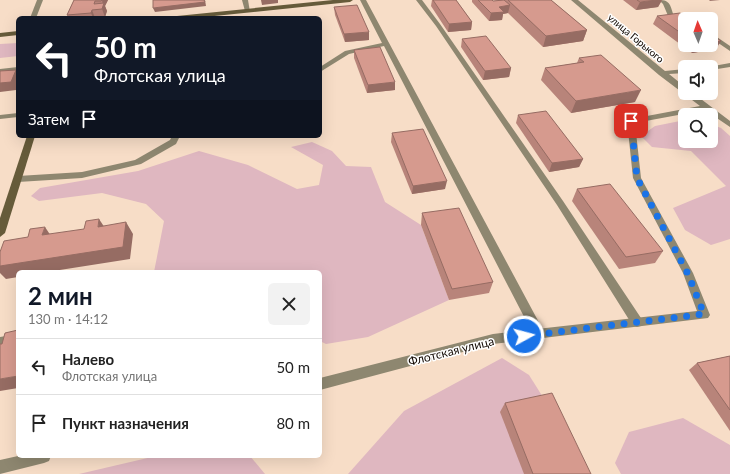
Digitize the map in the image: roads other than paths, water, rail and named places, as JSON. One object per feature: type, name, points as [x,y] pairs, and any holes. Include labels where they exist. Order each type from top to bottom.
[{"type":"street","points":[[34,16],[40,0]]},
{"type":"street","points":[[245,0],[248,11]]},
{"type":"street","points":[[197,16],[350,0]]},
{"type":"street","points":[[363,0],[539,334]]},
{"type":"street","points":[[419,0],[438,24],[560,203],[637,322]]},
{"type":"street","name":"улица Горького","points":[[574,0],[678,86]]},
{"type":"street","points":[[662,0],[666,3],[671,17],[678,19]]},
{"type":"street","points":[[0,35],[16,33]]},
{"type":"street","points":[[718,40],[730,49]]},
{"type":"street","points":[[322,69],[347,52],[386,44]]},
{"type":"street","points":[[718,67],[730,65]]},
{"type":"street","points":[[0,71],[16,68]]},
{"type":"street","points":[[662,73],[678,72]]},
{"type":"street","points":[[697,100],[730,125]]},
{"type":"street","name":"Флотская улица","points":[[322,383],[493,339],[704,314],[688,274],[637,178],[631,121],[706,107]]},
{"type":"street","points":[[0,117],[16,115]]},
{"type":"street","points":[[0,233],[30,138]]},
{"type":"street","points":[[18,179],[82,175],[138,162],[174,142],[175,138]]},
{"type":"street","points":[[0,342],[16,339]]},
{"type":"street","points":[[0,468],[37,458]]}]
